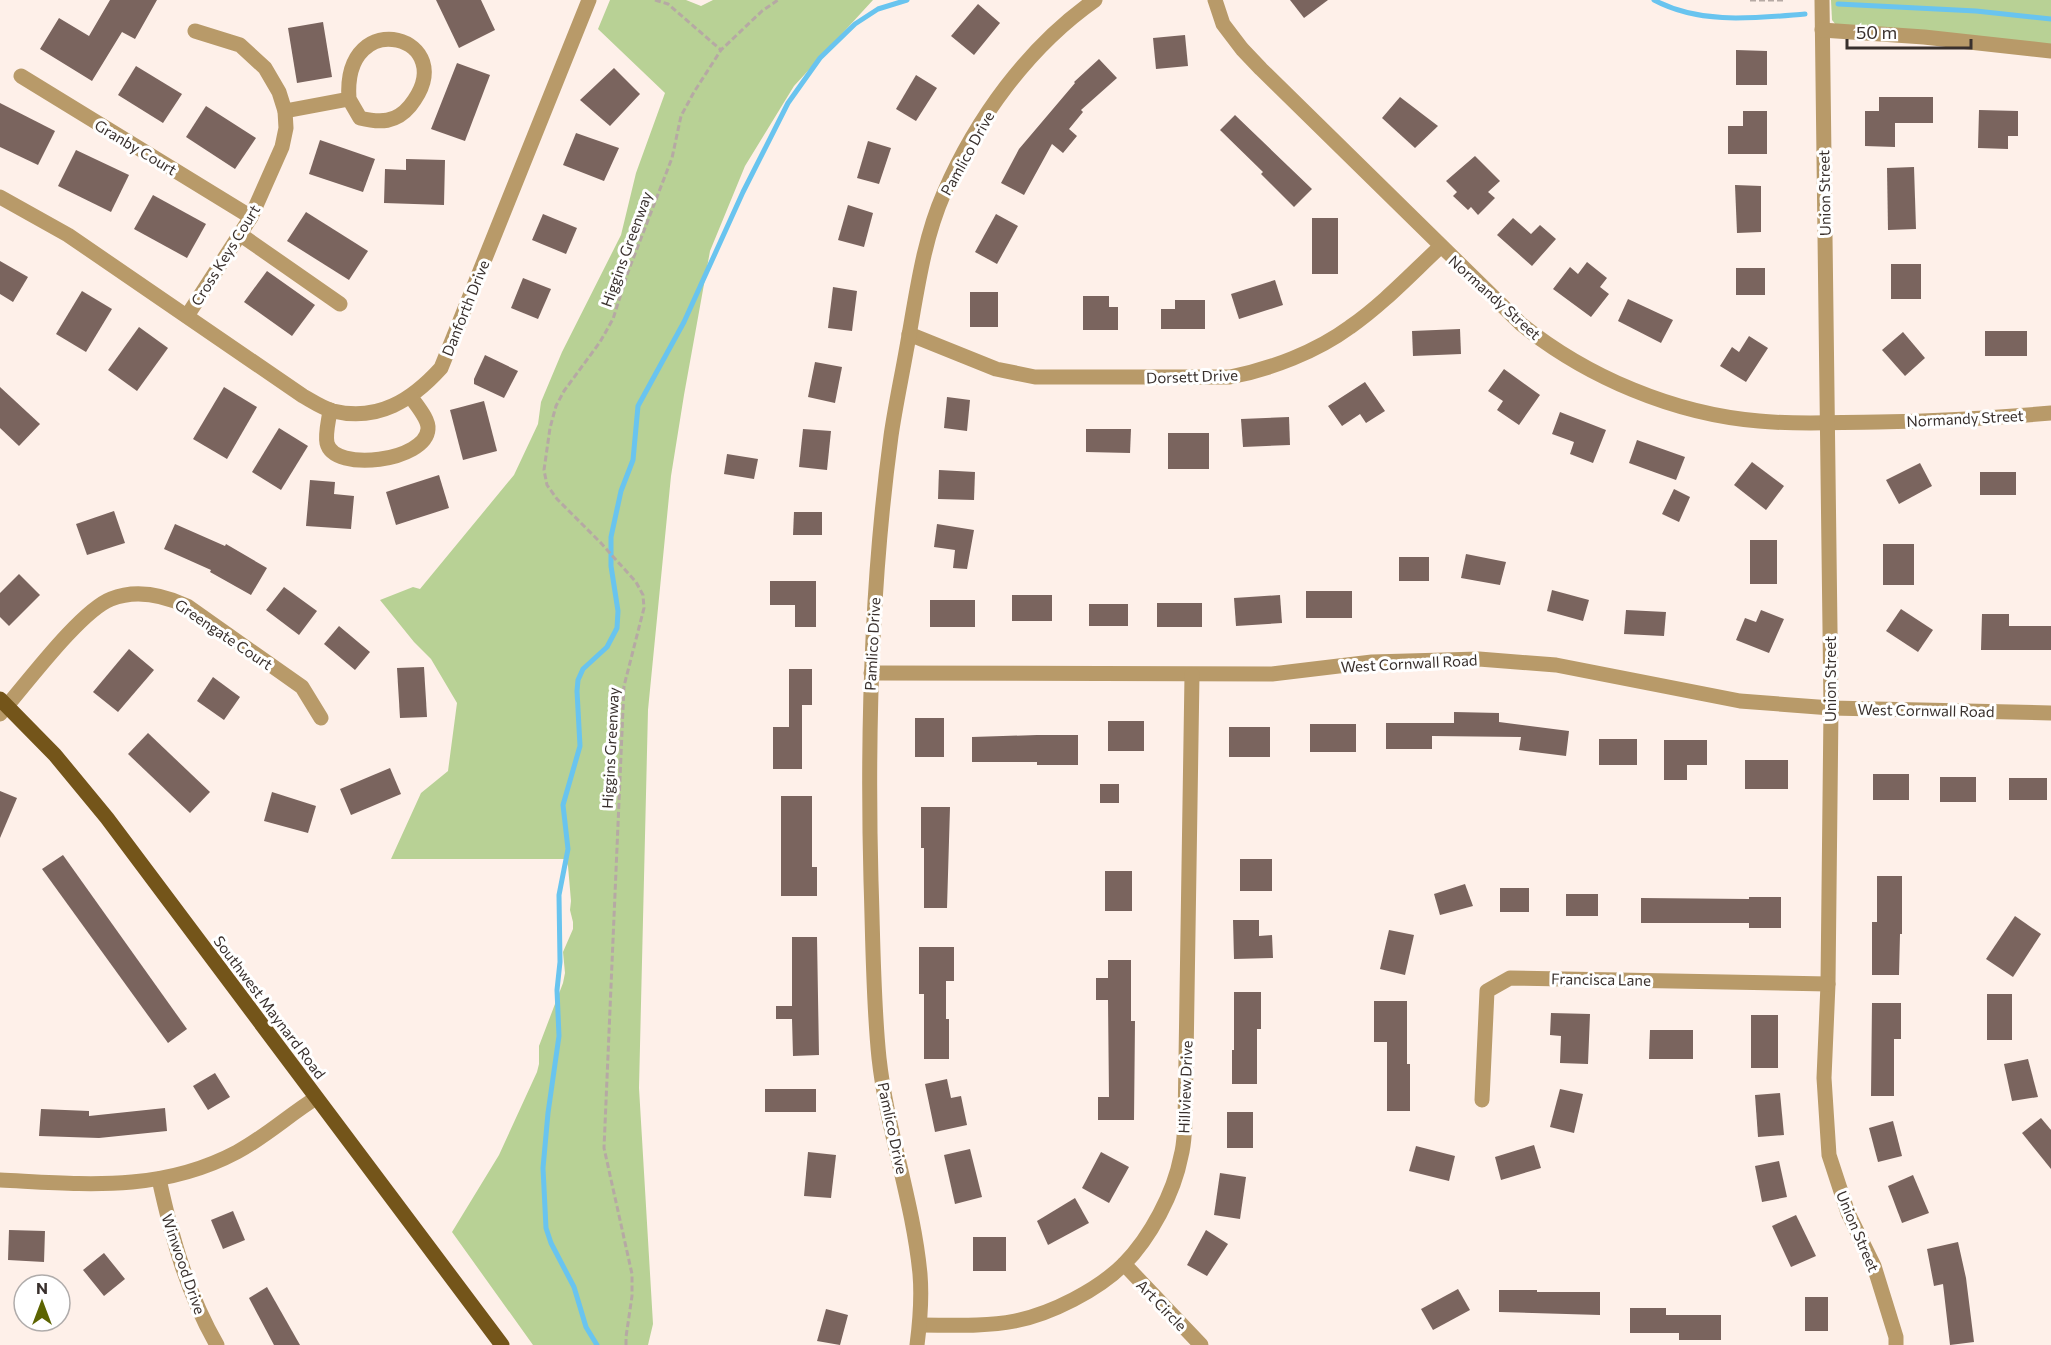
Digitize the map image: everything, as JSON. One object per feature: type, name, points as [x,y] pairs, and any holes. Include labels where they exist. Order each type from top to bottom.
[{"type":"main road","name":"Southwest Maynard Road","points":[[3,706],[55,754],[107,818],[502,1345]]},
{"type":"street","name":"Danforth Drive","points":[[0,197],[68,235],[303,396],[330,410],[350,414],[374,412],[411,397],[441,368],[589,0]]},
{"type":"street","name":"Pamlico Drive","points":[[917,1345],[920,1325],[920,1275],[907,1195],[879,1061],[869,824],[871,673],[878,555],[891,433],[928,242],[942,196],[984,119],[1005,90],[1045,41],[1095,0]]},
{"type":"street","name":"Normandy Street","points":[[1215,0],[1223,24],[1242,49],[1440,247],[1521,324],[1538,338],[1578,363],[1623,385],[1674,404],[1719,415],[1759,421],[1971,420],[2051,413]]},
{"type":"street","name":"Union Street","points":[[1821,0],[1831,708],[1828,984],[1824,1078],[1829,1155],[1848,1213],[1874,1266],[1896,1337],[1896,1345]]},
{"type":"street","points":[[1822,30],[1924,37],[2051,51]]},
{"type":"street","name":"Cross Keys Court","points":[[187,316],[251,217],[282,147],[286,128],[285,111],[279,92],[273,79],[254,56],[240,45],[195,31]]},
{"type":"street","points":[[382,38],[394,39],[411,45],[422,57],[424,73],[422,84],[409,106],[398,118],[385,122],[360,118],[349,99],[349,75],[358,54],[369,45],[382,38]]},
{"type":"street","name":"Granby Court","points":[[21,76],[251,217]]},
{"type":"street","points":[[285,111],[349,99]]},
{"type":"street","points":[[241,235],[340,304]]},
{"type":"street","name":"Dorsett Drive","points":[[909,334],[996,369],[1035,377],[1230,377],[1250,373],[1280,362],[1350,328],[1440,247]]},
{"type":"street","points":[[330,410],[327,443],[331,450],[346,459],[388,457],[412,451],[421,444],[428,433],[428,425],[411,397]]},
{"type":"street","name":"Greengate Court","points":[[3,706],[95,608],[110,599],[126,595],[149,594],[169,598],[187,606],[302,687],[321,718]]},
{"type":"street","name":"West Cornwall Road","points":[[871,673],[1272,674],[1372,662],[1479,659],[1556,665],[1740,701],[1831,708],[2051,713]]},
{"type":"street","name":"Hillview Drive","points":[[920,1325],[998,1324],[1037,1315],[1058,1307],[1091,1289],[1124,1264],[1160,1213],[1173,1185],[1182,1156],[1185,1124],[1192,675]]},
{"type":"street","name":"Francisca Lane","points":[[1482,1100],[1487,992],[1510,978],[1828,984]]},
{"type":"street","points":[[0,1180],[104,1185],[159,1179],[212,1164],[237,1152],[316,1098]]},
{"type":"street","name":"Winwood Drive","points":[[159,1179],[172,1236],[195,1303],[217,1345]]},
{"type":"street","name":"Art Circle","points":[[1124,1264],[1201,1345]]},
{"type":"path","points":[[655,0],[668,4],[721,50]]},
{"type":"path","name":"Higgins Greenway","points":[[627,1345],[632,1274],[606,1160],[604,1138],[624,686],[644,608],[643,596],[636,582],[619,562],[556,499],[547,485],[544,470],[556,405],[600,342],[613,319],[628,272],[672,158],[681,116],[721,50],[762,11],[778,0]]},
{"type":"path","points":[[1750,0],[1786,0]]},
{"type":"green space","points":[[610,0],[686,0],[701,6],[713,0],[873,0],[794,86],[745,166],[710,251],[684,395],[671,476],[648,710],[639,1088],[653,1324],[648,1345],[533,1345],[452,1232],[499,1155],[537,1072],[539,1046],[563,983],[565,973],[563,952],[573,929],[568,866],[565,859],[391,859],[421,793],[448,771],[457,703],[431,659],[380,600],[413,587],[420,589],[514,475],[538,424],[541,402],[562,352],[621,235],[636,173],[665,93],[598,29]]},
{"type":"green space","points":[[1831,0],[2051,0],[2051,46],[1836,25],[1832,20]]},
{"type":"building","points":[[110,0],[157,0],[135,39],[122,32],[92,81],[40,49],[59,18],[89,36]]},
{"type":"building","points":[[436,0],[481,0],[495,30],[459,48]]},
{"type":"building","points":[[1290,0],[1328,0],[1304,18]]},
{"type":"building","points":[[978,4],[1000,23],[974,55],[951,36]]},
{"type":"building","points":[[323,22],[332,77],[297,83],[288,28]]},
{"type":"building","points":[[1185,35],[1188,66],[1156,69],[1153,38]]},
{"type":"building","points":[[1736,50],[1767,51],[1767,85],[1736,85]]},
{"type":"building","points":[[1099,59],[1117,78],[1081,110],[1083,112],[1069,129],[1077,136],[1063,153],[1052,144],[1024,195],[1001,183],[1019,149],[1074,82]]},
{"type":"building","points":[[457,63],[490,75],[465,141],[431,129]]},
{"type":"building","points":[[136,66],[182,94],[163,123],[118,95]]},
{"type":"building","points":[[614,68],[640,94],[610,126],[580,100]]},
{"type":"building","points":[[916,75],[937,88],[916,121],[896,109]]},
{"type":"building","points":[[1400,97],[1438,126],[1415,148],[1382,118]]},
{"type":"building","points":[[1879,97],[1933,97],[1933,123],[1895,123],[1895,147],[1865,146],[1865,111],[1879,111]]},
{"type":"building","points":[[0,103],[55,131],[38,165],[0,147]]},
{"type":"building","points":[[206,106],[256,138],[235,169],[186,137]]},
{"type":"building","points":[[1979,110],[2018,111],[2018,136],[2008,136],[2008,149],[1978,148]]},
{"type":"building","points":[[1743,111],[1767,111],[1767,154],[1728,154],[1728,126],[1743,126]]},
{"type":"building","points":[[1235,115],[1312,189],[1294,207],[1261,174],[1263,172],[1220,130]]},
{"type":"building","points":[[576,133],[619,148],[604,181],[563,165]]},
{"type":"building","points":[[320,140],[375,159],[363,192],[309,174]]},
{"type":"building","points":[[868,141],[891,148],[879,184],[857,178]]},
{"type":"building","points":[[76,150],[129,175],[111,212],[58,186]]},
{"type":"building","points":[[1475,156],[1500,181],[1488,192],[1495,198],[1478,215],[1471,207],[1468,210],[1453,196],[1457,192],[1446,181]]},
{"type":"building","points":[[406,159],[445,160],[444,205],[384,203],[385,169],[406,170]]},
{"type":"building","points":[[1914,167],[1916,229],[1888,230],[1887,168]]},
{"type":"building","points":[[1735,185],[1761,186],[1761,232],[1737,233]]},
{"type":"building","points":[[153,195],[206,224],[187,258],[134,229]]},
{"type":"building","points":[[848,205],[873,213],[864,247],[838,240]]},
{"type":"building","points":[[306,212],[368,251],[349,280],[287,241]]},
{"type":"building","points":[[543,214],[577,228],[566,254],[532,240]]},
{"type":"building","points":[[996,214],[1018,226],[997,264],[975,252]]},
{"type":"building","points":[[1312,218],[1338,218],[1338,274],[1312,274]]},
{"type":"building","points":[[1513,218],[1531,234],[1540,225],[1556,239],[1532,266],[1497,235]]},
{"type":"building","points":[[0,261],[28,277],[13,302],[0,294]]},
{"type":"building","points":[[1587,262],[1607,278],[1600,287],[1609,294],[1591,317],[1553,289],[1570,267],[1578,274]]},
{"type":"building","points":[[1891,264],[1921,264],[1921,299],[1891,299]]},
{"type":"building","points":[[1736,268],[1765,268],[1765,295],[1736,295]]},
{"type":"building","points":[[267,271],[315,305],[292,336],[244,302]]},
{"type":"building","points":[[523,278],[551,289],[538,319],[511,308]]},
{"type":"building","points":[[1275,280],[1283,305],[1239,319],[1231,294]]},
{"type":"building","points":[[833,287],[857,291],[852,331],[828,328]]},
{"type":"building","points":[[82,291],[112,309],[86,352],[56,334]]},
{"type":"building","points":[[970,292],[998,292],[998,327],[970,327]]},
{"type":"building","points":[[1083,296],[1109,296],[1109,307],[1118,307],[1118,330],[1083,330]]},
{"type":"building","points":[[1628,299],[1673,320],[1661,343],[1618,321]]},
{"type":"building","points":[[1175,300],[1205,300],[1205,329],[1161,329],[1161,309],[1175,309]]},
{"type":"building","points":[[139,327],[168,348],[137,391],[108,370]]},
{"type":"building","points":[[1460,329],[1461,354],[1413,356],[1412,331]]},
{"type":"building","points":[[1985,331],[2027,331],[2027,356],[1985,356]]},
{"type":"building","points":[[1903,332],[1925,358],[1905,376],[1882,350]]},
{"type":"building","points":[[1749,336],[1768,348],[1746,382],[1720,366],[1732,347],[1739,352]]},
{"type":"building","points":[[485,355],[518,371],[504,398],[474,384]]},
{"type":"building","points":[[815,362],[842,367],[835,403],[808,397]]},
{"type":"building","points":[[1504,369],[1540,395],[1519,425],[1497,410],[1503,401],[1488,391]]},
{"type":"building","points":[[1365,382],[1385,411],[1366,423],[1360,414],[1342,426],[1328,406]]},
{"type":"building","points":[[0,387],[40,424],[19,446],[0,428]]},
{"type":"building","points":[[224,387],[257,407],[227,459],[193,439]]},
{"type":"building","points":[[947,397],[970,400],[967,431],[944,428]]},
{"type":"building","points":[[484,401],[497,451],[463,460],[450,410]]},
{"type":"building","points":[[1560,412],[1606,430],[1593,463],[1570,454],[1574,442],[1552,434]]},
{"type":"building","points":[[1289,417],[1290,445],[1243,447],[1241,419]]},
{"type":"building","points":[[279,428],[308,446],[281,490],[252,472]]},
{"type":"building","points":[[803,429],[831,431],[827,470],[799,467]]},
{"type":"building","points":[[1086,429],[1131,429],[1130,453],[1086,452]]},
{"type":"building","points":[[1168,433],[1209,433],[1209,469],[1168,469]]},
{"type":"building","points":[[1637,440],[1685,457],[1676,480],[1629,463]]},
{"type":"building","points":[[727,454],[758,459],[754,479],[724,474]]},
{"type":"building","points":[[1752,462],[1784,486],[1766,510],[1734,485]]},
{"type":"building","points":[[1920,463],[1932,486],[1899,504],[1886,480]]},
{"type":"building","points":[[939,470],[975,472],[974,500],[938,499]]},
{"type":"building","points":[[1980,472],[2016,472],[2016,495],[1980,495]]},
{"type":"building","points":[[439,475],[449,508],[396,525],[386,492]]},
{"type":"building","points":[[310,480],[335,482],[334,494],[354,496],[351,529],[306,526]]},
{"type":"building","points":[[1674,489],[1690,497],[1679,522],[1662,514]]},
{"type":"building","points":[[114,511],[125,543],[87,555],[76,524]]},
{"type":"building","points":[[794,512],[822,512],[822,535],[793,535]]},
{"type":"building","points":[[175,524],[225,546],[226,544],[267,568],[251,595],[210,572],[211,570],[164,549]]},
{"type":"building","points":[[937,524],[974,530],[967,569],[953,568],[955,550],[934,547]]},
{"type":"building","points":[[1750,540],[1777,540],[1777,584],[1750,584]]},
{"type":"building","points":[[1883,544],[1914,544],[1914,585],[1883,585]]},
{"type":"building","points":[[1466,554],[1506,562],[1500,585],[1461,578]]},
{"type":"building","points":[[1399,557],[1429,557],[1429,581],[1399,581]]},
{"type":"building","points":[[19,574],[40,595],[9,626],[0,617],[0,593]]},
{"type":"building","points":[[770,581],[816,581],[816,627],[795,627],[795,605],[770,605]]},
{"type":"building","points":[[284,587],[317,611],[299,635],[266,610]]},
{"type":"building","points":[[1552,590],[1589,600],[1583,621],[1547,611]]},
{"type":"building","points":[[1306,591],[1352,591],[1352,618],[1306,618]]},
{"type":"building","points":[[1012,595],[1052,595],[1052,621],[1012,621]]},
{"type":"building","points":[[1280,595],[1282,623],[1236,626],[1234,598]]},
{"type":"building","points":[[930,600],[975,600],[975,627],[930,627]]},
{"type":"building","points":[[1157,603],[1202,603],[1202,627],[1157,627]]},
{"type":"building","points":[[1089,604],[1128,604],[1128,626],[1089,626]]},
{"type":"building","points":[[1901,609],[1933,630],[1918,652],[1886,631]]},
{"type":"building","points":[[1626,610],[1666,612],[1664,636],[1624,634]]},
{"type":"building","points":[[1761,610],[1784,619],[1769,653],[1736,640],[1745,618],[1756,622]]},
{"type":"building","points":[[1982,614],[2009,614],[2009,626],[2051,626],[2051,650],[1981,650]]},
{"type":"building","points":[[339,626],[370,652],[355,670],[324,644]]},
{"type":"building","points":[[129,649],[154,670],[118,712],[93,692]]},
{"type":"building","points":[[424,667],[427,717],[400,718],[397,668]]},
{"type":"building","points":[[789,669],[812,669],[812,705],[802,705],[802,769],[773,769],[773,727],[789,727]]},
{"type":"building","points":[[213,677],[240,697],[224,720],[197,701]]},
{"type":"building","points":[[1454,712],[1499,713],[1499,722],[1569,731],[1566,756],[1519,750],[1521,737],[1432,736],[1432,749],[1386,749],[1386,723],[1454,723]]},
{"type":"building","points":[[915,718],[944,718],[944,757],[915,757]]},
{"type":"building","points":[[1108,721],[1144,721],[1144,751],[1108,751]]},
{"type":"building","points":[[1310,724],[1356,724],[1356,752],[1310,752]]},
{"type":"building","points":[[1229,727],[1270,727],[1270,757],[1229,757]]},
{"type":"building","points":[[148,733],[210,792],[190,813],[128,754]]},
{"type":"building","points":[[1078,735],[1078,765],[1037,765],[1037,762],[972,762],[972,737]]},
{"type":"building","points":[[1599,739],[1637,739],[1637,765],[1599,765]]},
{"type":"building","points":[[1664,740],[1707,740],[1707,765],[1687,765],[1687,780],[1664,780]]},
{"type":"building","points":[[1745,760],[1788,760],[1788,789],[1745,789]]},
{"type":"building","points":[[390,768],[401,794],[351,815],[340,789]]},
{"type":"building","points":[[1873,774],[1909,774],[1909,800],[1873,800]]},
{"type":"building","points":[[1940,777],[1976,777],[1976,802],[1940,802]]},
{"type":"building","points":[[2009,778],[2047,778],[2047,800],[2009,800]]},
{"type":"building","points":[[1100,784],[1119,784],[1119,803],[1100,803]]},
{"type":"building","points":[[0,791],[17,798],[0,838]]},
{"type":"building","points":[[272,792],[316,806],[308,833],[264,821]]},
{"type":"building","points":[[781,796],[812,796],[812,867],[817,867],[817,896],[781,896]]},
{"type":"building","points":[[921,807],[950,807],[947,908],[924,908]]},
{"type":"building","points":[[63,855],[187,1029],[168,1043],[42,869]]},
{"type":"building","points":[[1240,859],[1272,859],[1272,891],[1240,891]]},
{"type":"building","points":[[1105,871],[1132,871],[1132,911],[1105,911]]},
{"type":"building","points":[[1877,876],[1902,876],[1899,975],[1872,975],[1872,922],[1877,922]]},
{"type":"building","points":[[1465,884],[1473,906],[1440,915],[1434,894]]},
{"type":"building","points":[[1500,888],[1529,888],[1529,912],[1500,912]]},
{"type":"building","points":[[1566,894],[1598,894],[1598,916],[1566,916]]},
{"type":"building","points":[[1749,897],[1781,897],[1781,928],[1749,928],[1749,923],[1641,923],[1641,898],[1749,899]]},
{"type":"building","points":[[2015,916],[2041,934],[2013,977],[1986,959]]},
{"type":"building","points":[[1233,920],[1259,920],[1259,936],[1272,935],[1273,958],[1234,959]]},
{"type":"building","points":[[1389,930],[1414,935],[1405,975],[1380,969]]},
{"type":"building","points":[[792,937],[817,937],[819,1055],[793,1056],[792,1019],[776,1019],[776,1006],[792,1006]]},
{"type":"building","points":[[919,947],[954,947],[954,981],[946,981],[949,1059],[924,1059],[924,994],[919,994]]},
{"type":"building","points":[[1108,960],[1131,960],[1131,1021],[1135,1021],[1134,1120],[1098,1120],[1098,1097],[1109,1097],[1108,1000],[1096,1000],[1096,978],[1108,978]]},
{"type":"building","points":[[1234,992],[1261,992],[1261,1029],[1257,1029],[1257,1084],[1232,1084]]},
{"type":"building","points":[[1987,994],[2012,994],[2012,1040],[1987,1040]]},
{"type":"building","points":[[1374,1001],[1407,1001],[1410,1111],[1387,1111],[1387,1042],[1374,1042]]},
{"type":"building","points":[[1872,1003],[1901,1003],[1901,1039],[1894,1039],[1894,1096],[1871,1096]]},
{"type":"building","points":[[1551,1013],[1590,1014],[1588,1064],[1560,1063],[1561,1036],[1550,1035]]},
{"type":"building","points":[[1751,1015],[1778,1015],[1778,1068],[1751,1068]]},
{"type":"building","points":[[1650,1030],[1693,1030],[1693,1059],[1649,1059]]},
{"type":"building","points":[[2028,1059],[2038,1097],[2012,1101],[2004,1064]]},
{"type":"building","points":[[215,1073],[230,1097],[208,1110],[193,1086]]},
{"type":"building","points":[[947,1079],[951,1098],[961,1096],[967,1125],[935,1132],[925,1084]]},
{"type":"building","points":[[765,1089],[816,1089],[816,1112],[765,1112]]},
{"type":"building","points":[[1560,1089],[1583,1094],[1574,1133],[1550,1127]]},
{"type":"building","points":[[1780,1093],[1784,1135],[1758,1137],[1755,1095]]},
{"type":"building","points":[[165,1108],[167,1131],[99,1138],[39,1136],[41,1109],[89,1111],[89,1116]]},
{"type":"building","points":[[1227,1112],[1253,1112],[1253,1148],[1227,1148]]},
{"type":"building","points":[[2041,1118],[2051,1130],[2051,1169],[2022,1133]]},
{"type":"building","points":[[1893,1121],[1902,1156],[1878,1162],[1869,1128]]},
{"type":"building","points":[[1534,1145],[1541,1168],[1501,1180],[1495,1157]]},
{"type":"building","points":[[1416,1146],[1455,1156],[1449,1181],[1409,1171]]},
{"type":"building","points":[[970,1149],[982,1197],[955,1204],[944,1155]]},
{"type":"building","points":[[808,1152],[836,1155],[831,1198],[804,1196]]},
{"type":"building","points":[[1101,1152],[1129,1167],[1109,1203],[1082,1188]]},
{"type":"building","points":[[1779,1161],[1787,1197],[1762,1202],[1755,1166]]},
{"type":"building","points":[[1220,1173],[1246,1177],[1240,1219],[1214,1215]]},
{"type":"building","points":[[1913,1175],[1929,1213],[1902,1223],[1888,1186]]},
{"type":"building","points":[[1075,1198],[1089,1223],[1048,1245],[1037,1221]]},
{"type":"building","points":[[233,1211],[245,1240],[223,1249],[211,1220]]},
{"type":"building","points":[[1796,1215],[1816,1256],[1791,1267],[1772,1226]]},
{"type":"building","points":[[9,1230],[45,1231],[44,1262],[8,1260]]},
{"type":"building","points":[[1206,1230],[1228,1244],[1207,1276],[1187,1265]]},
{"type":"building","points":[[973,1237],[1006,1237],[1006,1271],[973,1271]]},
{"type":"building","points":[[1958,1242],[1966,1278],[1974,1342],[1950,1345],[1943,1284],[1934,1286],[1927,1249]]},
{"type":"building","points":[[104,1253],[125,1279],[104,1296],[83,1270]]},
{"type":"building","points":[[267,1287],[300,1345],[274,1345],[249,1298]]},
{"type":"building","points":[[1458,1289],[1470,1310],[1433,1330],[1421,1309]]},
{"type":"building","points":[[1499,1290],[1600,1292],[1600,1315],[1499,1312]]},
{"type":"building","points":[[1805,1297],[1828,1297],[1828,1331],[1805,1331]]},
{"type":"building","points":[[1630,1308],[1666,1308],[1666,1315],[1721,1315],[1721,1340],[1679,1340],[1679,1333],[1630,1333]]},
{"type":"building","points":[[826,1309],[848,1315],[840,1345],[817,1341]]},
{"type":"waterway","points":[[597,1345],[586,1327],[574,1287],[551,1243],[546,1228],[543,1168],[559,1036],[557,990],[560,962],[559,895],[568,849],[563,805],[580,746],[578,680],[583,669],[607,647],[617,628],[618,611],[611,566],[611,537],[621,491],[633,460],[638,406],[684,322],[743,192],[788,103],[820,58],[855,24],[878,9],[907,0]]},
{"type":"waterway","points":[[1654,0],[1690,13],[1728,18],[1805,14]]},
{"type":"waterway","points":[[1838,4],[1976,11],[2051,19]]}]
